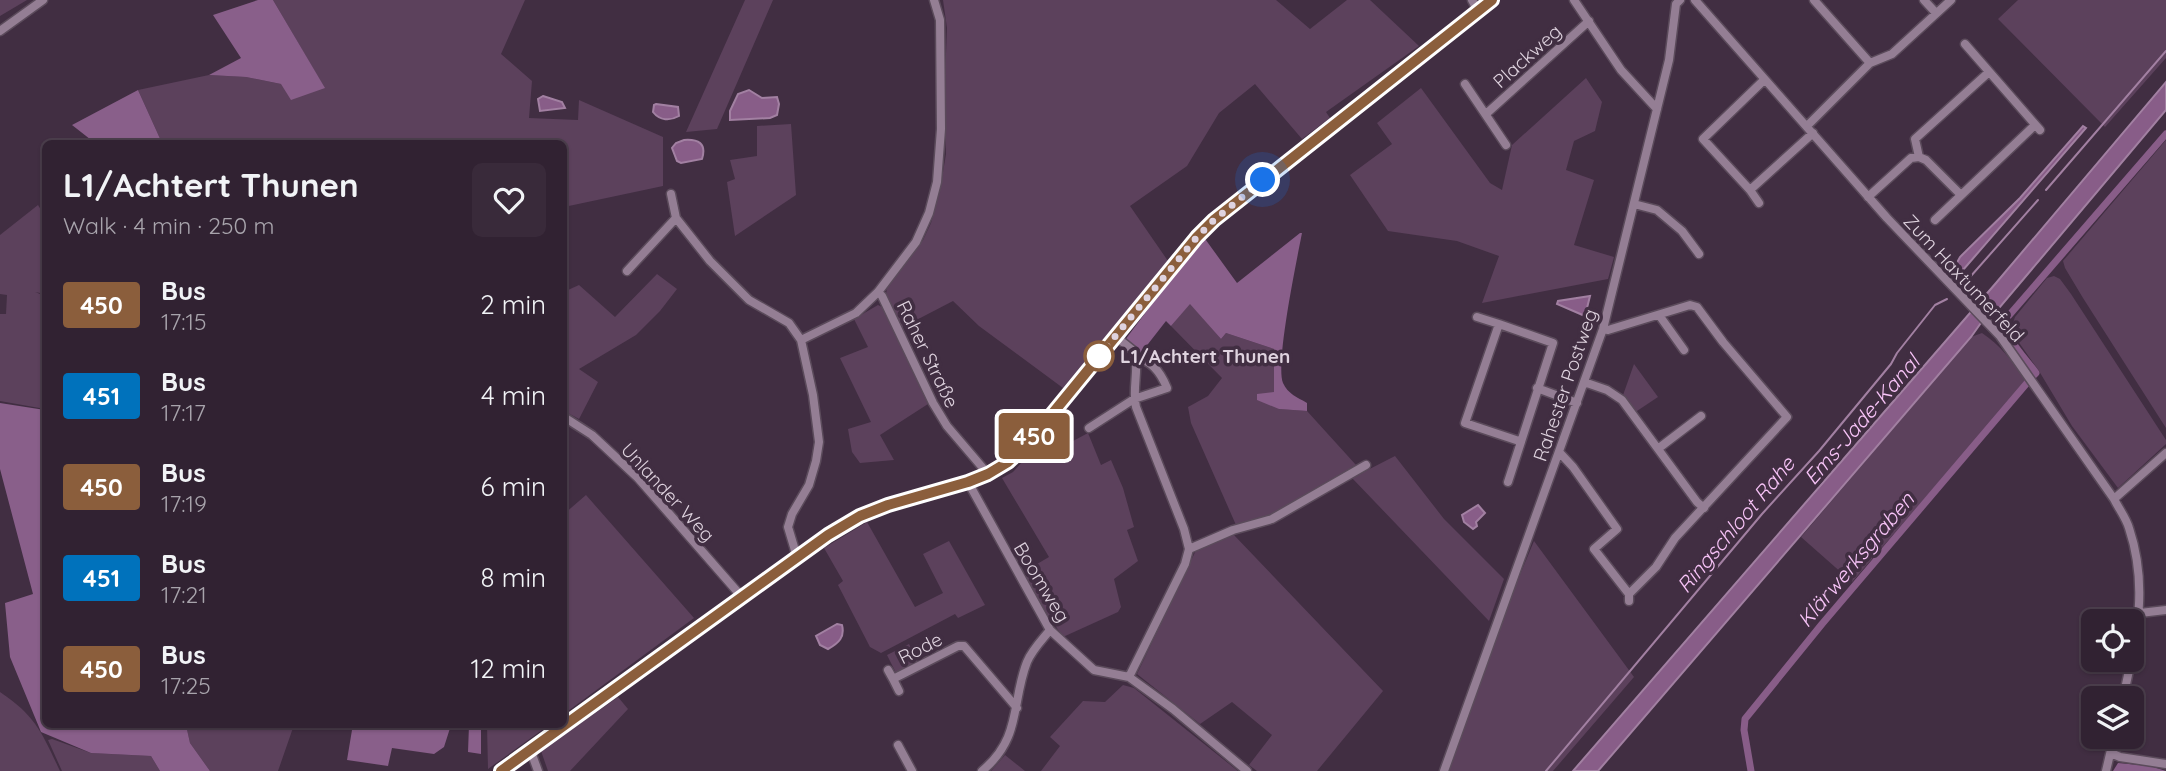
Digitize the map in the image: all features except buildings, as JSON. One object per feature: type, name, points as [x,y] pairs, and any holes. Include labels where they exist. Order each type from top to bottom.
[{"type":"main road","points":[[567,722],[797,557],[860,516],[968,482],[1008,462],[1030,441],[1197,237],[1214,220],[1492,0]]},
{"type":"main road","points":[[501,771],[559,728]]},
{"type":"street","points":[[0,31],[43,0]]},
{"type":"street","name":"Raher Straße","points":[[933,0],[940,20],[941,129],[937,182],[929,213],[916,242],[878,292],[947,426],[988,474]]},
{"type":"street","points":[[1472,0],[1478,11]]},
{"type":"street","points":[[1574,0],[1621,69],[1657,109]]},
{"type":"street","name":"Rahester Postweg","points":[[1444,771],[1603,329],[1669,60],[1676,4],[1680,0]]},
{"type":"street","name":"Zum Haxtumerfeld","points":[[1695,0],[1868,197],[1986,324],[2000,335],[2013,352],[2114,499],[2129,527],[2137,564],[2140,609]]},
{"type":"street","points":[[1814,0],[1870,63]]},
{"type":"street","points":[[1924,0],[1936,13]]},
{"type":"street","points":[[1750,191],[1870,63],[1892,54],[1951,0]]},
{"type":"street","name":"Plackweg","points":[[1486,114],[1589,21]]},
{"type":"street","points":[[1935,220],[2038,127],[1965,44]]},
{"type":"street","points":[[1919,157],[1915,139],[1990,72]]},
{"type":"street","points":[[1759,203],[1703,139],[1765,79]]},
{"type":"street","name":"Plackweg","points":[[1465,84],[1506,145]]},
{"type":"street","points":[[1868,197],[1911,158],[1919,157],[1926,160],[1961,195]]},
{"type":"street","points":[[671,194],[676,218],[710,261],[749,300],[789,323],[801,340],[819,442],[809,485],[792,514],[788,527],[797,557]]},
{"type":"street","points":[[1634,204],[1657,210],[1682,231],[1699,254]]},
{"type":"street","points":[[627,271],[676,218]]},
{"type":"street","points":[[801,340],[856,313],[878,292]]},
{"type":"street","points":[[1560,453],[1617,529],[1594,549],[1629,598],[1656,567],[1675,538],[1787,417],[1697,307],[1690,305],[1608,330],[1603,329]]},
{"type":"street","points":[[1659,314],[1684,350]]},
{"type":"street","points":[[1477,317],[1553,343],[1508,482]]},
{"type":"street","points":[[1499,324],[1465,423],[1519,442]]},
{"type":"street","points":[[1115,336],[1132,348],[1136,358],[1134,399],[1189,549],[1185,564],[1129,677]]},
{"type":"street","points":[[1089,428],[1134,399],[1167,388],[1161,372],[1141,358],[1136,358]]},
{"type":"street","points":[[1584,382],[1607,390],[1622,400],[1696,502],[1704,508]]},
{"type":"street","points":[[1537,388],[1577,402]]},
{"type":"street","points":[[1658,448],[1701,416]]},
{"type":"street","name":"Unlander Weg","points":[[567,419],[592,435],[638,478],[742,597]]},
{"type":"street","points":[[2114,499],[2166,453]]},
{"type":"street","points":[[1189,549],[1233,530],[1272,520],[1366,465]]},
{"type":"street","name":"Boomweg","points":[[968,482],[1050,630],[1094,670],[1129,677],[1173,709],[1247,771]]},
{"type":"street","points":[[2144,613],[2166,610]]},
{"type":"street","points":[[982,771],[1005,745],[1013,726],[1027,662],[1050,630]]},
{"type":"street","name":"Rode","points":[[893,679],[958,646],[964,646],[1017,708]]},
{"type":"street","name":"Rode","points":[[888,670],[899,691]]},
{"type":"street","points":[[898,745],[912,771]]},
{"type":"street","points":[[530,749],[538,771]]},
{"type":"street","points":[[2106,771],[2112,749]]},
{"type":"street","points":[[2111,753],[2120,757],[2166,764]]},
{"type":"shaded area","points":[[0,0],[27,0],[0,16]]},
{"type":"shaded area","points":[[258,0],[273,0],[325,88],[291,100],[281,84],[246,77],[209,75],[241,58],[213,15]]},
{"type":"shaded area","points":[[273,0],[525,0],[501,54],[532,81],[529,118],[578,120],[579,100],[663,137],[663,186],[567,206],[567,140],[161,140],[138,90],[209,75],[324,87]]},
{"type":"shaded area","points":[[745,0],[773,0],[717,129],[686,132]]},
{"type":"shaded area","points":[[943,0],[1276,0],[1310,29],[1347,0],[1370,0],[1419,46],[1326,112],[1330,118],[1302,139],[1255,84],[1219,113],[1187,166],[1130,206],[1168,261],[1063,388],[979,326],[953,301],[901,328],[886,295],[887,287],[923,240],[931,223],[940,190],[946,154],[944,104],[947,28]]},
{"type":"shaded area","points":[[2018,0],[2166,0],[2166,58],[2105,127],[1998,19]]},
{"type":"shaded area","points":[[1586,78],[1602,102],[1595,131],[1574,141],[1566,170],[1594,180],[1574,245],[1614,257],[1608,279],[1482,303],[1499,256],[1457,241],[1388,231],[1350,175],[1392,144],[1377,123],[1421,88],[1490,183],[1502,190],[1512,145]]},
{"type":"shaded area","points":[[2166,82],[2166,110],[2000,307],[1988,313],[1971,337],[1598,771],[1573,771],[1996,283]]},
{"type":"shaded area","points":[[138,90],[161,140],[91,140],[72,125]]},
{"type":"shaded area","points":[[749,90],[762,98],[777,97],[777,115],[770,118],[730,120],[730,111],[738,94]]},
{"type":"shaded area","points":[[543,96],[562,102],[565,108],[540,111],[538,99]]},
{"type":"shaded area","points":[[656,104],[678,107],[679,116],[662,119],[653,112]]},
{"type":"shaded area","points":[[791,124],[796,195],[735,236],[727,182],[735,179],[730,160],[757,156],[757,126]]},
{"type":"shaded area","points":[[2083,126],[2086,128],[1963,270],[1957,271],[1954,268],[1960,257],[2020,198]]},
{"type":"shaded area","points":[[684,140],[700,143],[703,149],[702,159],[681,163],[677,161],[672,148]]},
{"type":"shaded area","points":[[2166,140],[2166,428],[2083,298],[2063,261]]},
{"type":"shaded area","points":[[38,205],[42,212],[42,293],[35,292],[42,295],[42,408],[0,401],[0,314],[6,314],[7,295],[0,294],[0,235]]},
{"type":"shaded area","points":[[1300,233],[1284,334],[1281,372],[1285,387],[1307,403],[1307,411],[1279,409],[1257,400],[1257,394],[1274,392],[1274,349],[1226,333],[1221,339],[1190,304],[1171,326],[1166,321],[1141,353],[1125,340],[1203,236],[1237,283]]},
{"type":"shaded area","points":[[657,274],[677,289],[636,335],[579,369],[598,382],[579,419],[567,413],[567,292],[579,285],[615,317]]},
{"type":"shaded area","points":[[2054,276],[2060,279],[2071,294],[2166,440],[2166,444],[2118,488],[2072,426],[2013,334],[2015,317],[2047,278]]},
{"type":"shaded area","points":[[1590,296],[1585,316],[1557,304],[1558,301]]},
{"type":"shaded area","points":[[1190,303],[1221,339],[1226,333],[1274,349],[1274,392],[1279,409],[1307,411],[1356,465],[1263,520],[1236,525],[1191,423],[1188,407],[1208,396],[1222,378],[1171,326]]},
{"type":"shaded area","points":[[878,305],[882,307],[928,404],[880,435],[894,460],[860,463],[852,452],[848,429],[871,422],[840,358],[868,347],[854,319]]},
{"type":"shaded area","points":[[1982,333],[2011,360],[2026,379],[2025,383],[1852,582],[1801,537],[1971,337]]},
{"type":"shaded area","points":[[1634,364],[1658,397],[1634,413],[1622,398]]},
{"type":"shaded area","points":[[0,403],[42,410],[42,728],[187,728],[190,743],[210,771],[160,771],[151,756],[91,753],[41,732],[10,657],[5,603],[33,594],[0,469]]},
{"type":"shaded area","points":[[1088,433],[1101,465],[1111,460],[1123,488],[1134,527],[1127,530],[1138,561],[1114,579],[1121,607],[1118,612],[1063,637],[1020,574],[1049,557],[1002,478],[1013,472],[1042,440],[1060,448]]},
{"type":"shaded area","points":[[1395,456],[1444,519],[1504,579],[1489,621],[1352,478]]},
{"type":"shaded area","points":[[586,495],[694,618],[567,712],[567,511]]},
{"type":"shaded area","points":[[1478,505],[1485,513],[1473,529],[1464,522],[1462,515]]},
{"type":"shaded area","points":[[867,522],[915,607],[943,593],[923,554],[949,541],[985,605],[958,618],[955,614],[881,653],[870,647],[838,585],[843,581],[824,548]]},
{"type":"shaded area","points":[[1233,534],[1383,691],[1317,771],[1257,771],[1249,765],[1272,735],[1232,702],[1200,724],[1137,674],[1198,546]]},
{"type":"shaded area","points":[[1534,541],[1634,677],[1553,771],[1449,771],[1514,589]]},
{"type":"shaded area","points":[[837,624],[842,625],[843,633],[840,639],[828,649],[820,645],[816,636]]},
{"type":"shaded area","points":[[909,644],[919,664],[897,675],[887,655]]},
{"type":"shaded area","points":[[1123,685],[1134,688],[1238,771],[1041,771],[1060,746],[1050,737],[1083,701],[1105,702]]},
{"type":"shaded area","points":[[0,692],[22,709],[37,726],[60,771],[0,771]]},
{"type":"shaded area","points":[[618,697],[628,709],[570,771],[548,771],[541,751]]},
{"type":"shaded area","points":[[187,728],[293,728],[278,771],[210,771],[190,743]]},
{"type":"shaded area","points":[[352,728],[450,728],[444,747],[434,754],[392,748],[388,766],[347,760]]},
{"type":"shaded area","points":[[469,728],[481,728],[481,754],[468,752]]},
{"type":"shaded area","points":[[487,728],[545,728],[488,769]]},
{"type":"shaded area","points":[[52,739],[91,753],[151,756],[160,771],[62,771],[48,740]]},
{"type":"shaded area","points":[[1005,755],[1025,771],[991,771]]},
{"type":"shaded area","points":[[2118,763],[2150,766],[2166,771],[2113,771]]},
{"type":"waterway","points":[[2046,190],[2166,51]]},
{"type":"waterway","name":"Klärwerksgraben","points":[[2034,375],[2036,373],[2007,332],[2005,320],[2166,134]]},
{"type":"waterway","points":[[1963,285],[2038,200]]},
{"type":"waterway","name":"Ringschloot Rahe","points":[[1546,771],[1762,514],[1819,451],[1891,364],[1935,305],[1947,299]]},
{"type":"waterway","name":"Klärwerksgraben","points":[[1751,771],[1744,730],[1745,719],[2027,383]]},
{"type":"bus line","name":"450","points":[[567,723],[828,535],[860,516],[968,482],[1008,462],[1030,441],[1197,237],[1214,220],[1492,0]]},
{"type":"bus line","name":"450","points":[[501,771],[559,728]]},
{"type":"place","name":"L1/Achtert Thunen","points":[[1099,356]]},
{"type":"route","points":[[1099,356],[1197,237],[1233,203],[1263,180]]},
{"type":"water label","name":"Ems-Jade-Kanal","points":[[1862,420]]}]
